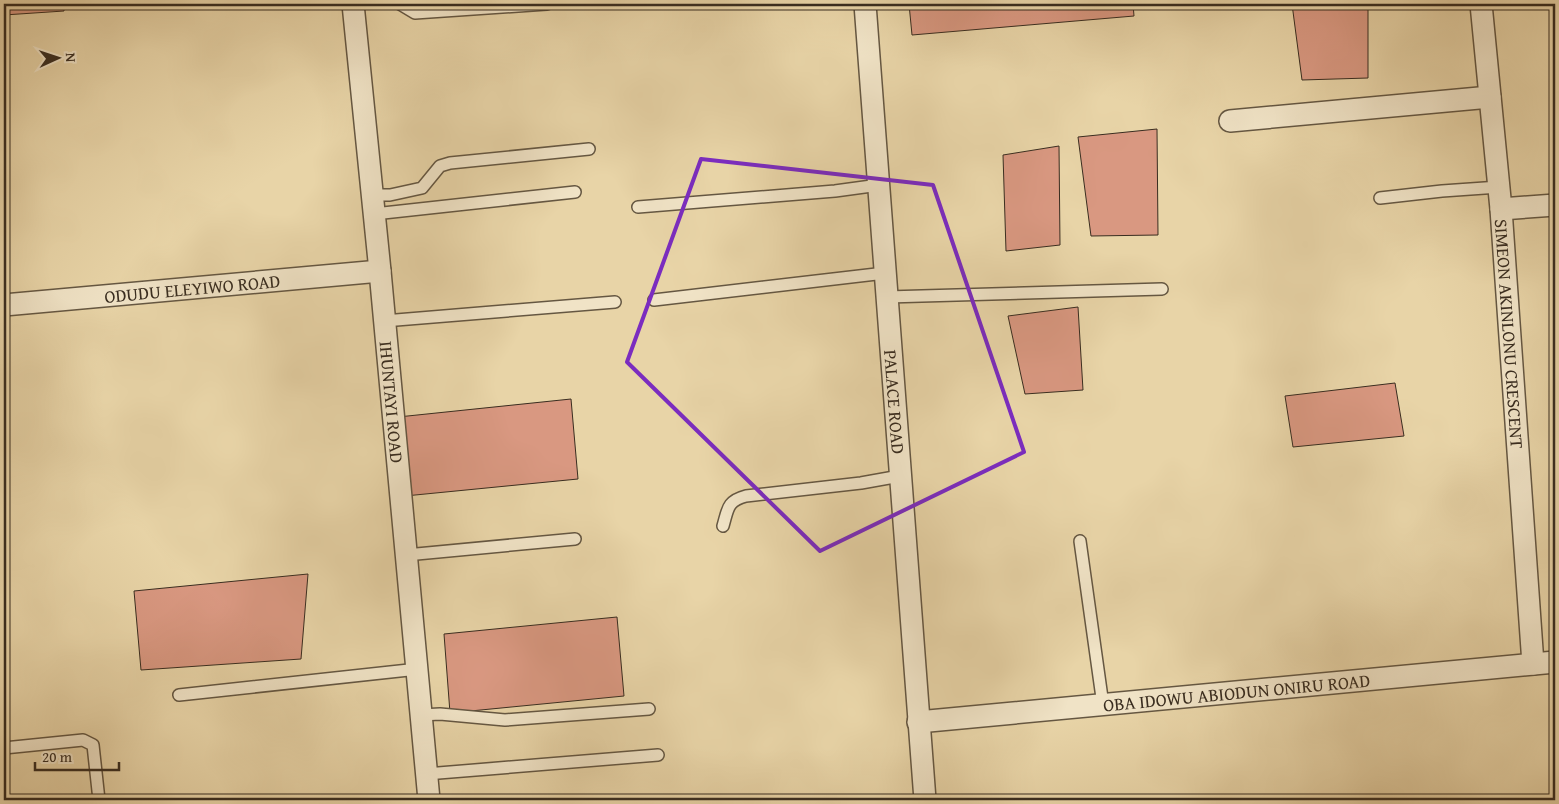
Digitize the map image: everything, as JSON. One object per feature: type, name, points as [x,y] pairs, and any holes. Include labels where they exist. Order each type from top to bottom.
[{"type":"street","name":"IHUNTAYI ROAD","points":[[353,4],[380,271],[429,800]]},
{"type":"street","name":"PALACE ROAD","points":[[865,4],[925,800]]},
{"type":"street","name":"SIMEON AKINLONU CRESCENT","points":[[1481,4],[1501,209],[1533,664]]},
{"type":"street","points":[[1230,121],[1490,98]]},
{"type":"street","points":[[1501,209],[1555,205]]},
{"type":"street","name":"ODUDU ELEYIWO ROAD","points":[[4,305],[380,271]]},
{"type":"street","name":"OBA IDOWU ABIODUN ONIRU ROAD","points":[[918,722],[1555,662]]},
{"type":"lane","points":[[400,4],[415,13],[546,4]]},
{"type":"lane","points":[[373,204],[390,195],[422,188],[440,166],[450,163],[589,149]]},
{"type":"lane","points":[[638,207],[835,191],[878,185]]},
{"type":"lane","points":[[1380,198],[1499,187]]},
{"type":"lane","points":[[373,204],[575,192]]},
{"type":"lane","points":[[654,300],[886,273]]},
{"type":"lane","points":[[887,297],[1162,289]]},
{"type":"lane","points":[[384,321],[615,302]]},
{"type":"lane","points":[[723,526],[729,505],[735,499],[746,496],[861,483],[900,476]]},
{"type":"lane","points":[[406,555],[575,539]]},
{"type":"lane","points":[[1080,541],[1103,705]]},
{"type":"lane","points":[[180,695],[418,670]]},
{"type":"lane","points":[[421,715],[440,714],[505,720],[649,710]]},
{"type":"lane","points":[[4,748],[83,740],[93,745],[99,800]]},
{"type":"lane","points":[[426,774],[658,755]]},
{"type":"highlighted area","points":[[701,159],[933,185],[1024,452],[820,551],[627,362]]},
{"type":"building","points":[[4,4],[64,4],[64,11],[4,15]]},
{"type":"building","points":[[75,4],[118,4],[75,7]]},
{"type":"building","points":[[909,4],[1133,4],[1134,16],[912,35]]},
{"type":"building","points":[[1292,4],[1368,4],[1368,78],[1302,80]]},
{"type":"building","points":[[1157,129],[1158,235],[1091,236],[1078,137]]},
{"type":"building","points":[[1059,146],[1060,245],[1006,251],[1003,155]]},
{"type":"building","points":[[1078,307],[1083,390],[1025,394],[1008,316]]},
{"type":"building","points":[[1395,383],[1404,436],[1293,447],[1285,396]]},
{"type":"building","points":[[571,399],[578,479],[405,496],[398,417]]},
{"type":"building","points":[[308,574],[301,659],[141,670],[134,591]]},
{"type":"building","points":[[617,617],[624,696],[450,713],[444,634]]}]
